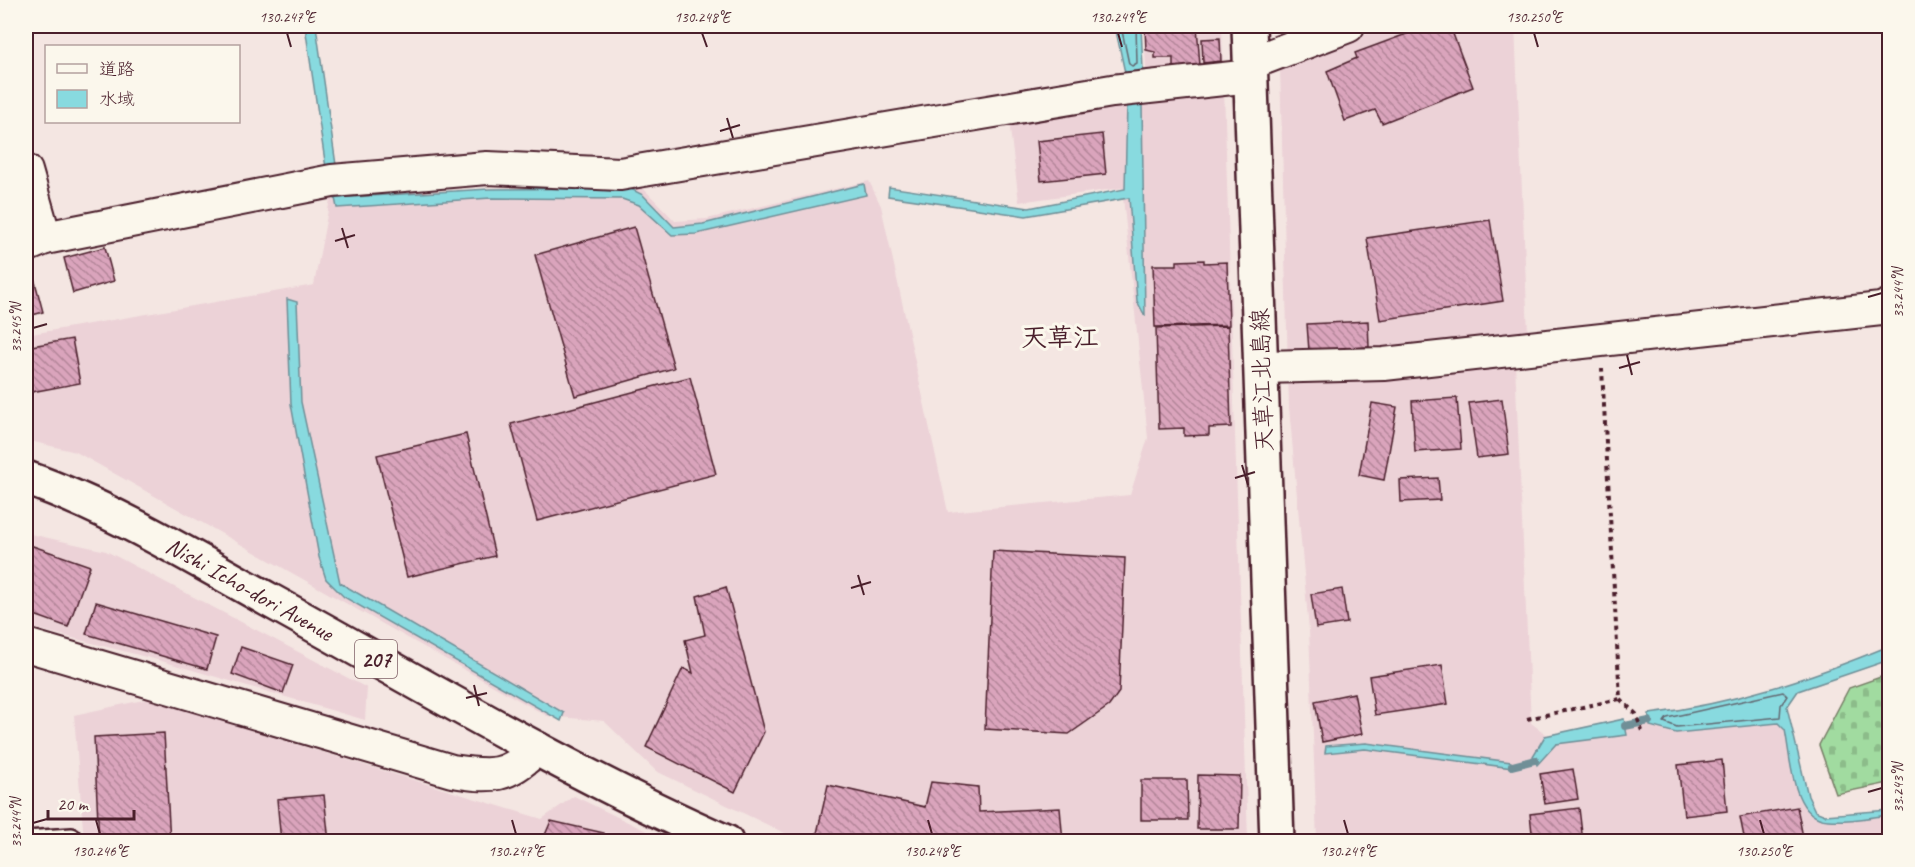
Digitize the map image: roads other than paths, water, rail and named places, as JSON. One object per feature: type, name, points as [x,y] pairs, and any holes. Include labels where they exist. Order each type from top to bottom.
[{"type":"main road","name":"天草江北島線","points":[[1249,26],[1277,842]]},
{"type":"main road","name":"Nishi Icho-dori Avenue","points":[[26,478],[121,518],[537,748],[664,814],[726,842]]},
{"type":"street","points":[[26,171],[35,242],[332,181],[487,168],[621,174],[1251,69],[1348,26]]},
{"type":"street","points":[[1261,367],[1384,364],[1881,309],[1890,305]]},
{"type":"street","points":[[26,645],[452,771],[482,775],[502,772],[520,765],[537,748]]},
{"type":"lane","points":[[26,839],[72,836],[73,842]]},
{"type":"water","points":[[305,26],[316,26],[336,165],[326,168]]},
{"type":"water","points":[[1115,26],[1141,26],[1143,70],[1125,73]]},
{"type":"water","points":[[1142,102],[1145,316],[1137,301],[1129,198],[1026,216],[888,196],[889,187],[1029,208],[1125,189],[1127,103]]},
{"type":"water","points":[[864,184],[866,195],[696,234],[672,235],[639,205],[622,199],[491,198],[337,208],[335,198],[489,189],[629,188],[643,195],[674,227],[703,224]]},
{"type":"water","points":[[287,299],[297,302],[301,402],[340,583],[564,713],[561,721],[344,597],[326,579],[319,557],[291,404]]},
{"type":"water","points":[[1889,646],[1889,660],[1798,691],[1787,707],[1808,796],[1815,811],[1825,815],[1889,810],[1889,815],[1843,820],[1816,817],[1800,798],[1791,770],[1785,730],[1778,723],[1676,733],[1650,726],[1649,714],[1741,697],[1801,679]]},
{"type":"water","points":[[1624,719],[1627,735],[1556,744],[1537,765],[1533,756],[1545,736]]},
{"type":"water","points":[[1366,743],[1511,762],[1513,768],[1365,749],[1325,753],[1326,746]]},
{"type":"waterway","points":[[1625,726],[1649,721]]},
{"type":"waterway","points":[[1512,766],[1535,760]]},
{"type":"district","name":"天草江","points":[[1060,337]]}]
